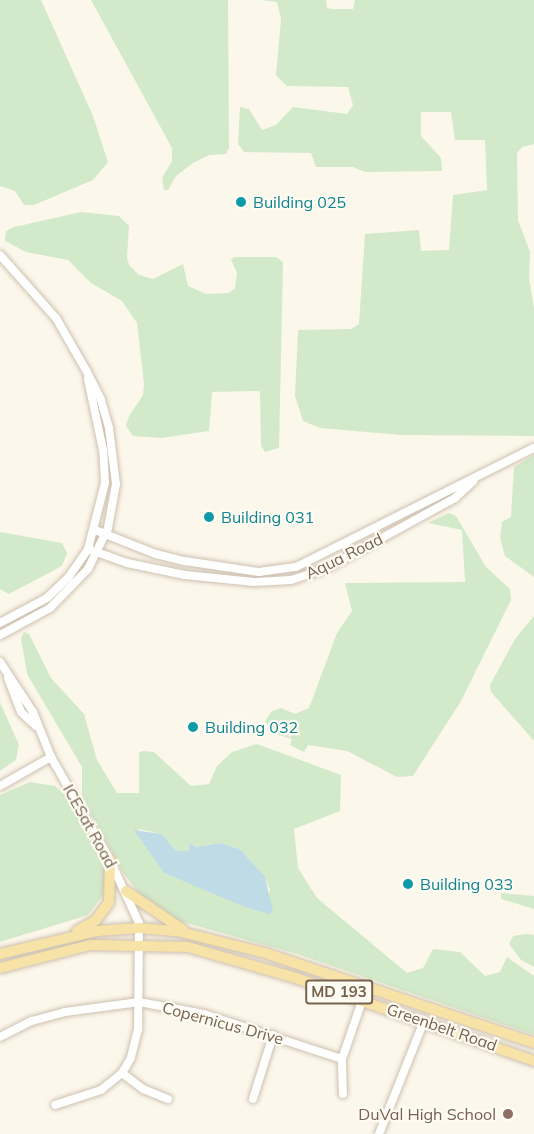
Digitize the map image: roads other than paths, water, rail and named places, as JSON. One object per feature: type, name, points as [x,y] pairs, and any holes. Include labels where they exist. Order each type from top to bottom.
[{"type":"main road","points":[[70,935],[96,920],[110,902],[110,860]]},
{"type":"main road","points":[[126,891],[159,917],[189,933]]},
{"type":"main road","name":"Greenbelt Road","points":[[0,954],[70,935],[139,928],[189,933],[265,953],[534,1042]]},
{"type":"main road","name":"Greenbelt Road","points":[[0,968],[71,948],[139,944],[217,954],[424,1021],[534,1061]]},
{"type":"main road","points":[[523,1057],[534,1051]]},
{"type":"street","points":[[0,255],[56,318],[87,372],[101,400],[115,465],[114,499],[106,534],[98,554],[76,585],[56,603],[0,635]]},
{"type":"street","points":[[0,622],[47,598],[68,578],[88,549],[95,530],[102,502],[105,468],[87,372]]},
{"type":"street","name":"Aqua Road","points":[[95,530],[156,554],[185,561],[244,571],[277,570],[310,562],[534,448]]},
{"type":"street","name":"Aqua Road","points":[[88,549],[98,554],[185,575],[254,582],[291,580],[327,568],[447,502],[478,476]]},
{"type":"street","name":"ICESat Road","points":[[0,662],[30,707],[36,726],[51,757],[110,860],[126,891],[139,928],[139,1002],[135,1047],[122,1073]]},
{"type":"street","points":[[0,786],[51,757]]},
{"type":"street","points":[[343,1094],[342,1059],[363,1001]]},
{"type":"street","name":"Copernicus Drive","points":[[0,1037],[26,1023],[65,1012],[139,1002],[204,1014],[342,1059]]},
{"type":"street","points":[[379,1134],[424,1021]]},
{"type":"street","points":[[253,1100],[273,1035]]},
{"type":"street","points":[[55,1105],[100,1090],[122,1073],[143,1089],[168,1099]]},
{"type":"water","points":[[134,830],[162,834],[176,851],[188,851],[190,843],[196,847],[220,843],[240,849],[265,877],[273,911],[269,914],[245,907],[164,873]]},
{"type":"place","name":"Building 025","points":[[241,202]]},
{"type":"place","name":"Building 031","points":[[209,517]]},
{"type":"place","name":"Building 032","points":[[193,727]]},
{"type":"place","name":"Building 033","points":[[408,884]]},
{"type":"place","name":"DuVal High School","points":[[508,1114]]}]
